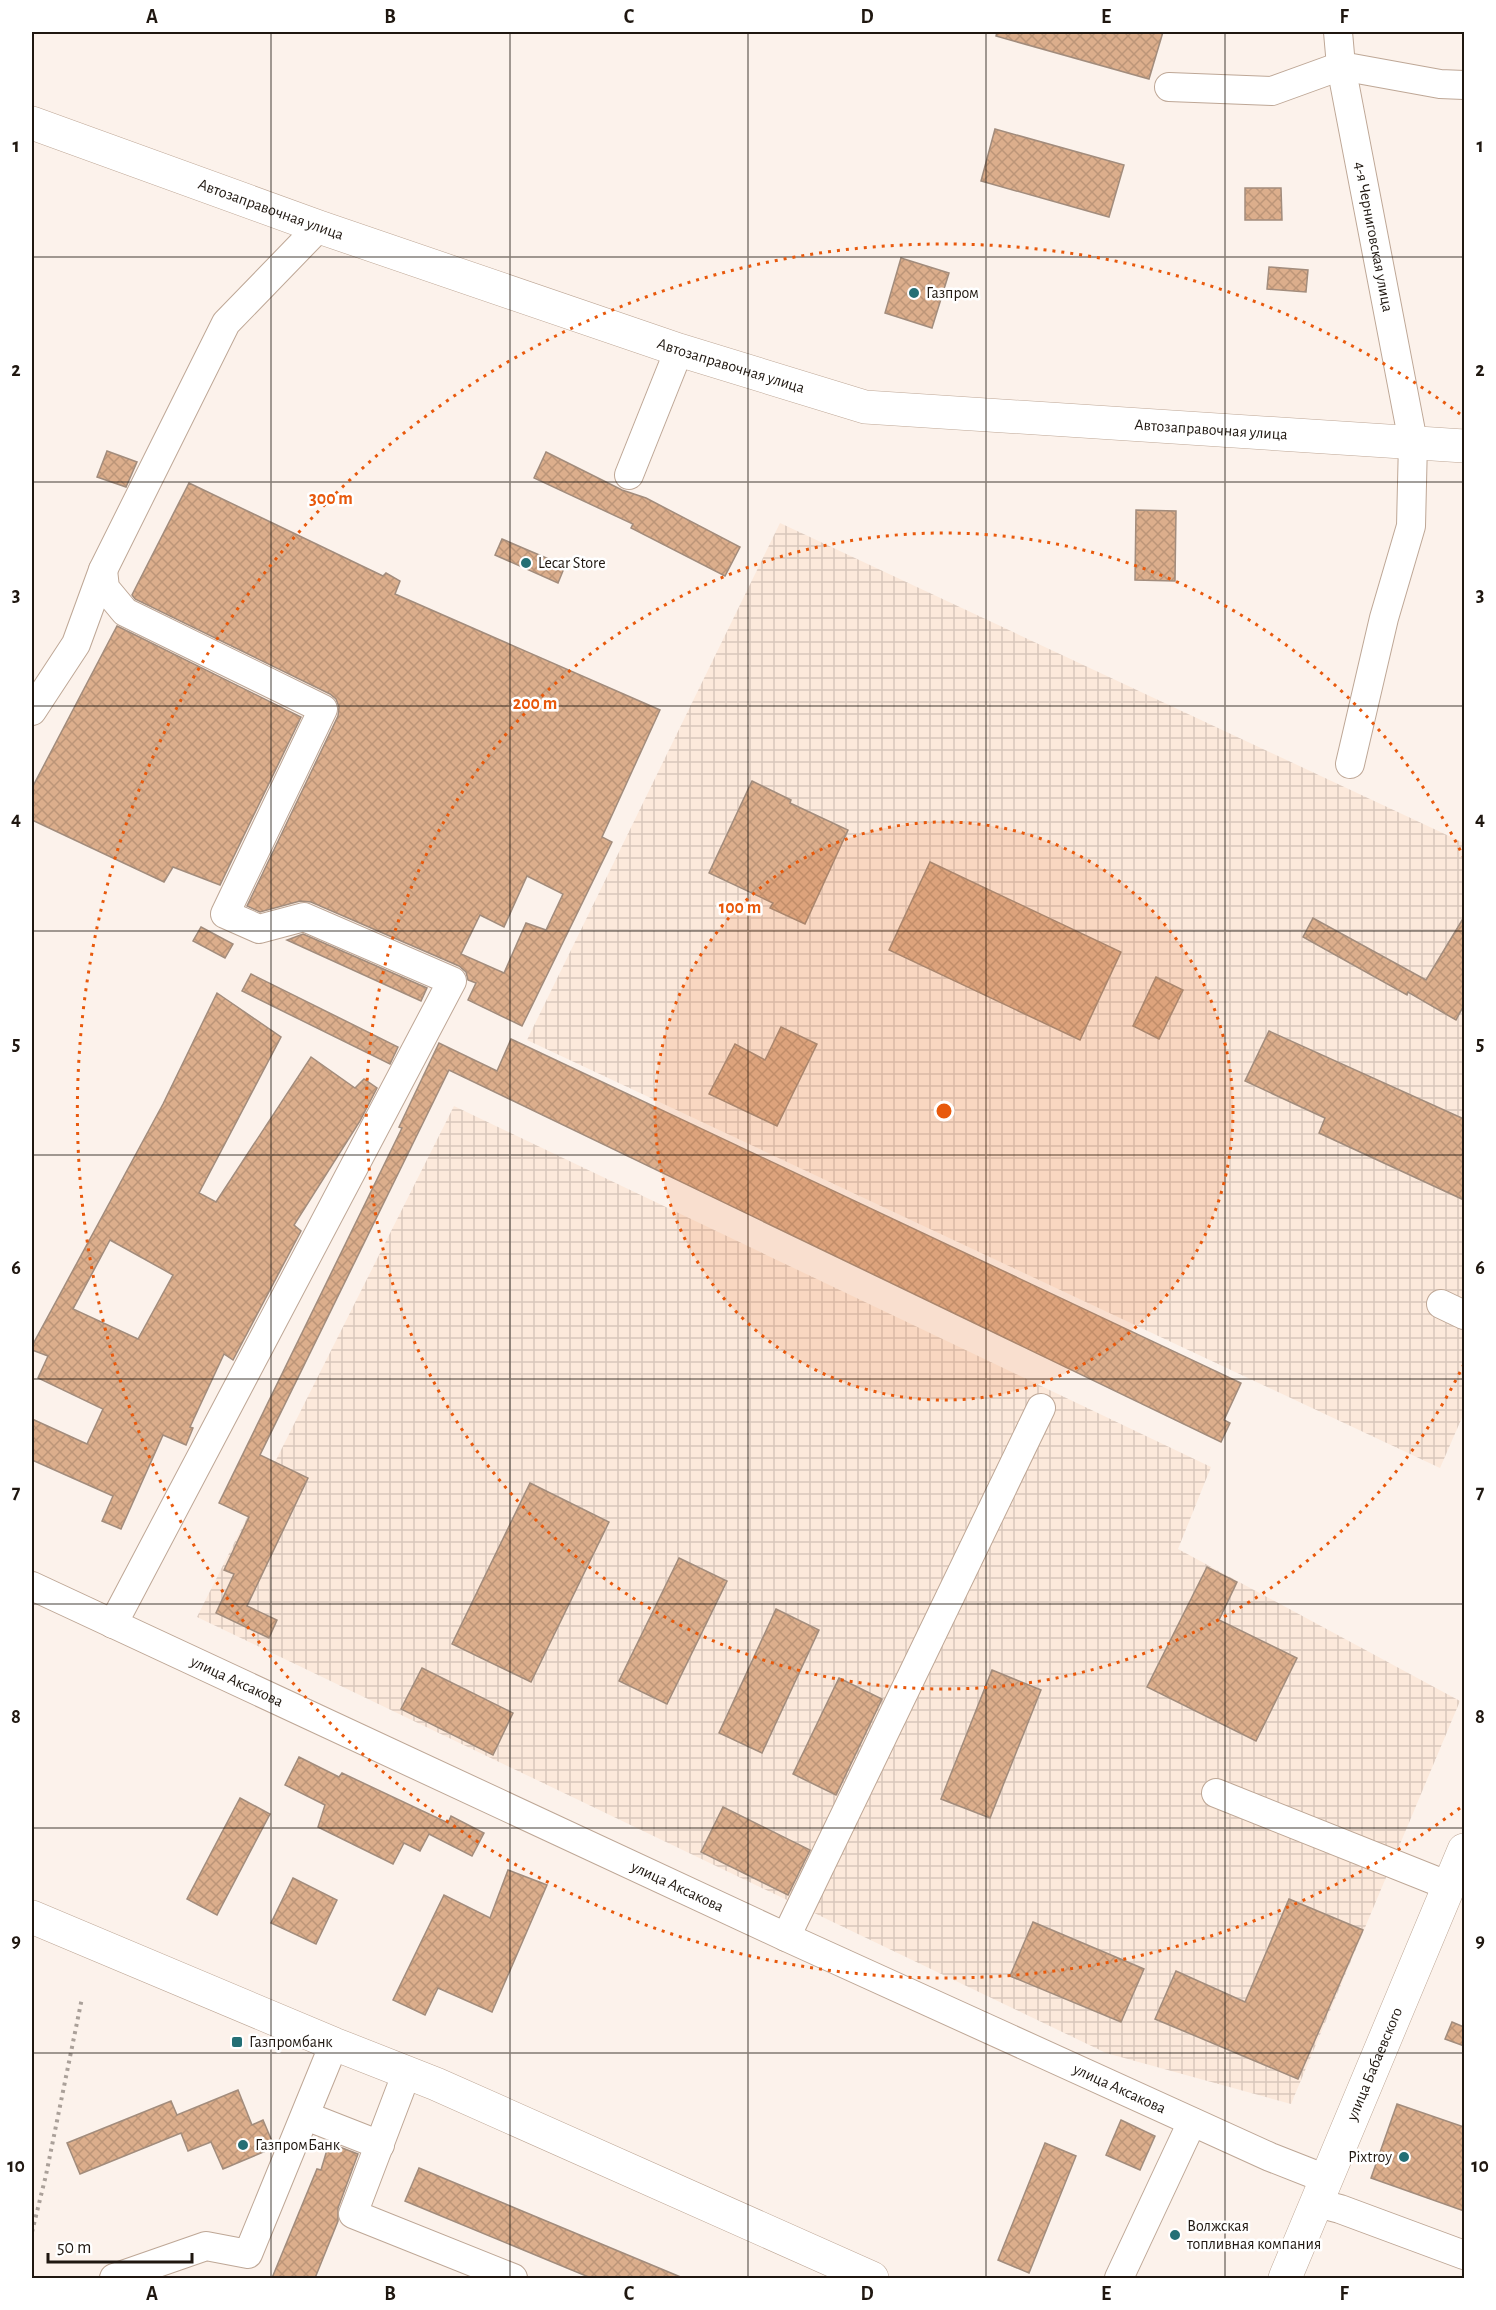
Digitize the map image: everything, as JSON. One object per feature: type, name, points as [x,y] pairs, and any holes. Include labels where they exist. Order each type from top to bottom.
[{"type":"main road","name":"Автозаправочная улица","points":[[32,123],[319,227],[679,350],[865,407],[1464,446]]},
{"type":"main road","name":"улица Бабаевского","points":[[1285,2278],[1464,1850]]},
{"type":"main road","points":[[32,1917],[406,2072],[872,2278]]},
{"type":"street","name":"4-я Черниговская улица","points":[[1338,32],[1341,66],[1413,442],[1411,526],[1384,618],[1350,764]]},
{"type":"street","points":[[1169,87],[1272,91],[1341,66],[1440,84],[1464,85]]},
{"type":"street","points":[[32,711],[76,644],[103,570],[226,323],[319,227]]},
{"type":"street","points":[[628,475],[679,350]]},
{"type":"street","points":[[103,570],[105,588],[125,612],[323,709],[225,914],[259,929],[304,917],[452,981],[113,1624]]},
{"type":"street","points":[[786,1937],[1041,1408]]},
{"type":"street","name":"улица Аксакова","points":[[32,1586],[786,1937],[1270,2157],[1322,2191],[1340,2209],[1464,2255]]},
{"type":"street","points":[[1216,1793],[1449,1886]]},
{"type":"street","points":[[114,2278],[206,2246],[248,2254],[334,2044]]},
{"type":"street","points":[[406,2072],[353,2214],[513,2278]]},
{"type":"street","points":[[306,2116],[380,2145]]},
{"type":"street","points":[[1119,2278],[1192,2122]]},
{"type":"path","points":[[32,2232],[82,1998]]},
{"type":"shaded area","points":[[780,523],[1464,843],[1464,1413],[1440,1468],[527,1040]]},
{"type":"shaded area","points":[[454,1106],[1211,1467],[1178,1549],[1460,1701],[1291,2104],[1106,2053],[197,1617]]},
{"type":"building","points":[[997,32],[1163,32],[1149,79],[996,36]]},
{"type":"building","points":[[995,129],[1124,165],[1109,217],[981,181]]},
{"type":"building","points":[[1245,188],[1281,188],[1282,220],[1245,220]]},
{"type":"building","points":[[901,258],[949,273],[932,328],[885,313]]},
{"type":"building","points":[[1269,267],[1308,270],[1306,292],[1267,289]]},
{"type":"building","points":[[107,451],[137,462],[126,487],[97,477]]},
{"type":"building","points":[[546,452],[622,490],[646,498],[740,547],[725,576],[631,528],[633,524],[534,478]]},
{"type":"building","points":[[189,483],[383,576],[386,573],[400,581],[395,594],[660,710],[602,837],[612,842],[522,1026],[468,1000],[476,983],[468,980],[466,972],[459,966],[311,902],[300,901],[260,912],[247,906],[338,716],[339,707],[336,699],[330,694],[135,599],[132,595]],"holes":[[[527,876],[563,894],[546,930],[526,923],[504,973],[461,954],[480,915],[504,927]]]},
{"type":"building","points":[[1136,510],[1176,511],[1175,581],[1135,580]]},
{"type":"building","points":[[502,539],[565,566],[558,583],[495,555]]},
{"type":"building","points":[[117,626],[301,717],[220,885],[173,867],[164,882],[32,820],[32,788]]},
{"type":"building","points":[[752,781],[791,800],[790,803],[848,830],[805,924],[770,908],[773,903],[709,873]]},
{"type":"building","points":[[930,862],[1121,952],[1080,1040],[889,950]]},
{"type":"building","points":[[1464,917],[1464,1005],[1456,1020],[1303,937],[1313,918],[1426,980]]},
{"type":"building","points":[[201,927],[233,944],[225,958],[193,941]]},
{"type":"building","points":[[303,934],[427,988],[421,1001],[287,940]]},
{"type":"building","points":[[251,974],[398,1047],[390,1064],[242,991]]},
{"type":"building","points":[[1156,977],[1183,990],[1159,1039],[1133,1026]]},
{"type":"building","points":[[217,993],[281,1037],[199,1193],[216,1202],[311,1057],[355,1088],[364,1079],[377,1088],[360,1121],[294,1225],[301,1231],[233,1360],[224,1354],[190,1427],[193,1428],[186,1445],[163,1435],[121,1529],[102,1521],[113,1496],[32,1460],[32,1419],[87,1444],[103,1409],[38,1378],[48,1356],[32,1350],[32,1346],[163,1104]],"holes":[[[110,1240],[173,1275],[138,1339],[73,1309]]]},
{"type":"building","points":[[781,1027],[817,1044],[777,1126],[709,1094],[735,1044],[765,1060]]},
{"type":"building","points":[[1269,1031],[1464,1119],[1464,1200],[1319,1133],[1325,1118],[1245,1081]]},
{"type":"building","points":[[511,1039],[1241,1383],[1224,1420],[1230,1423],[1221,1442],[449,1070],[260,1455],[308,1478],[247,1606],[277,1620],[269,1638],[216,1613],[234,1574],[224,1570],[249,1517],[219,1503],[402,1128],[399,1127],[439,1043],[497,1071]]},
{"type":"building","points":[[530,1483],[609,1522],[531,1682],[452,1644]]},
{"type":"building","points":[[679,1558],[727,1581],[667,1704],[619,1681]]},
{"type":"building","points":[[1207,1567],[1237,1582],[1219,1620],[1297,1658],[1256,1741],[1147,1687]]},
{"type":"building","points":[[776,1609],[819,1630],[762,1753],[719,1733]]},
{"type":"building","points":[[422,1668],[513,1713],[493,1755],[401,1709]]},
{"type":"building","points":[[992,1670],[1041,1690],[990,1818],[941,1799]]},
{"type":"building","points":[[839,1678],[882,1699],[836,1795],[793,1774]]},
{"type":"building","points":[[299,1757],[339,1777],[342,1773],[448,1823],[451,1816],[484,1833],[472,1856],[429,1834],[420,1851],[404,1843],[393,1864],[318,1827],[325,1805],[285,1785]]},
{"type":"building","points":[[240,1798],[270,1814],[217,1915],[187,1899]]},
{"type":"building","points":[[723,1807],[810,1850],[788,1895],[701,1852]]},
{"type":"building","points":[[508,1870],[547,1885],[492,2012],[438,1988],[425,2015],[393,2000],[444,1895],[490,1918]]},
{"type":"building","points":[[293,1878],[337,1900],[316,1944],[271,1923]]},
{"type":"building","points":[[1289,1899],[1363,1930],[1298,2079],[1155,2019],[1176,1971],[1245,2002]]},
{"type":"building","points":[[1033,1922],[1144,1969],[1121,2022],[1010,1976]]},
{"type":"building","points":[[1452,2022],[1464,2027],[1464,2046],[1445,2039]]},
{"type":"building","points":[[238,2090],[252,2125],[263,2120],[274,2146],[223,2169],[211,2142],[188,2151],[181,2133],[80,2174],[67,2143],[171,2101],[177,2115]]},
{"type":"building","points":[[1397,2104],[1464,2127],[1464,2211],[1371,2178]]},
{"type":"building","points":[[1121,2120],[1155,2136],[1140,2170],[1106,2155]]},
{"type":"building","points":[[329,2143],[358,2154],[338,2208],[338,2221],[315,2278],[272,2278],[317,2169],[321,2170]]},
{"type":"building","points":[[1045,2143],[1076,2156],[1029,2273],[998,2260]]},
{"type":"building","points":[[419,2168],[683,2278],[591,2278],[405,2201]]},
{"type":"place","name":"Газпром","points":[[914,293]]},
{"type":"place","name":"Lecar Store","points":[[526,563]]},
{"type":"place","name":"Газпромбанк","points":[[237,2042]]},
{"type":"place","name":"ГазпромБанк","points":[[243,2145]]},
{"type":"place","name":"Pixtroy","points":[[1404,2157]]},
{"type":"place","name":"Волжская топливная компания","points":[[1175,2235]]}]
